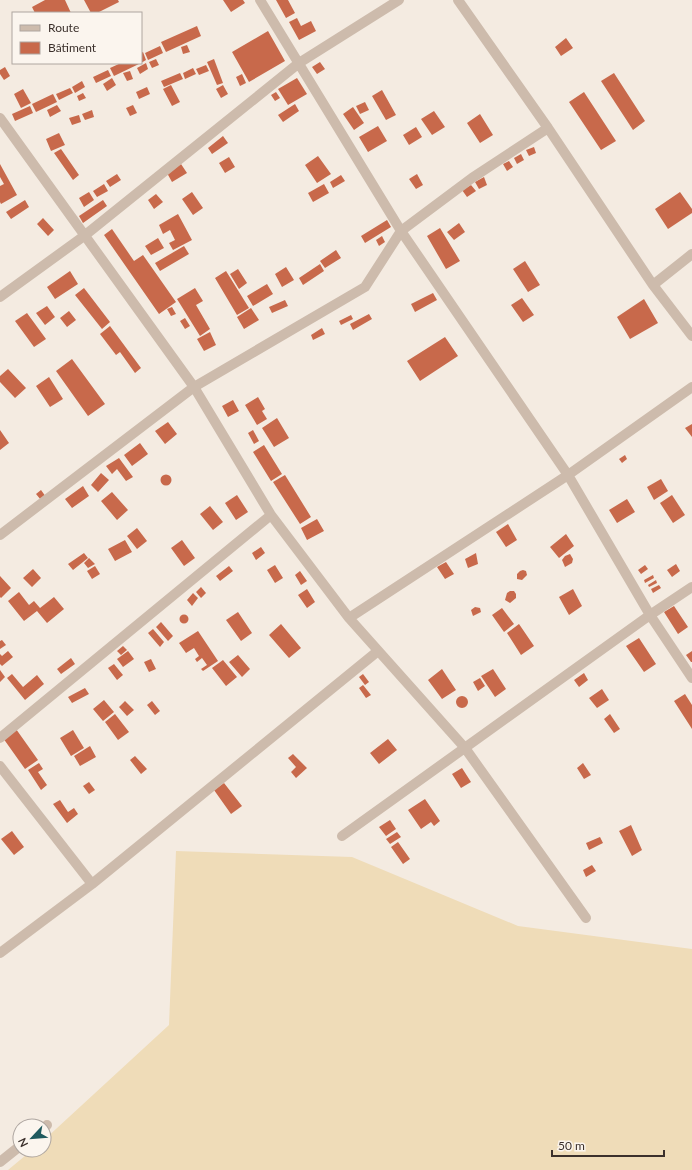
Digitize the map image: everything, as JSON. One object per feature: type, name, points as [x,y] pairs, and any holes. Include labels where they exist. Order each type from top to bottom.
[{"type":"street","points":[[260,0],[401,231],[568,475],[650,615],[692,678]]},
{"type":"street","points":[[0,297],[84,236],[299,63],[399,0]]},
{"type":"street","points":[[458,0],[548,128],[653,285],[692,336]]},
{"type":"street","points":[[0,118],[194,387],[270,515],[350,618],[465,748],[586,918]]},
{"type":"street","points":[[0,536],[194,387],[365,287],[401,231],[472,178],[548,128]]},
{"type":"street","points":[[653,285],[692,254]]},
{"type":"street","points":[[350,618],[568,475],[692,387]]},
{"type":"street","points":[[0,738],[270,515]]},
{"type":"street","points":[[342,836],[650,615],[692,587]]},
{"type":"street","points":[[0,953],[92,884],[378,651]]},
{"type":"street","points":[[0,766],[92,884]]},
{"type":"street","points":[[0,1162],[12,1152]]},
{"type":"sand","points":[[176,851],[352,857],[518,926],[692,949],[692,1170],[8,1170],[22,1158],[52,1158],[52,1133],[169,1025]]},
{"type":"building","points":[[45,0],[65,0],[71,12],[34,12],[32,7]]},
{"type":"building","points":[[84,0],[118,0],[119,2],[99,12],[90,12]]},
{"type":"building","points":[[223,0],[243,0],[245,3],[231,12]]},
{"type":"building","points":[[276,0],[288,0],[295,13],[286,18]]},
{"type":"building","points":[[297,18],[301,26],[311,21],[316,31],[299,40],[289,22]]},
{"type":"building","points":[[197,26],[201,36],[166,52],[161,42]]},
{"type":"building","points":[[268,31],[285,61],[249,82],[232,52]]},
{"type":"building","points":[[566,38],[573,48],[561,56],[555,47]]},
{"type":"building","points":[[187,45],[190,52],[183,54],[181,47]]},
{"type":"building","points":[[160,46],[163,53],[148,60],[145,53]]},
{"type":"building","points":[[142,52],[146,60],[142,62]]},
{"type":"building","points":[[156,59],[159,65],[152,68],[149,62]]},
{"type":"building","points":[[214,59],[223,83],[217,85],[207,62]]},
{"type":"building","points":[[320,62],[325,69],[317,74],[312,67]]},
{"type":"building","points":[[146,63],[148,69],[140,74],[137,68]]},
{"type":"building","points":[[119,64],[139,64],[114,76],[110,68]]},
{"type":"building","points":[[206,65],[209,71],[199,75],[196,69]]},
{"type":"building","points":[[5,67],[10,76],[4,80],[0,74],[0,70]]},
{"type":"building","points":[[193,68],[196,74],[185,79],[183,73]]},
{"type":"building","points":[[108,70],[111,76],[96,83],[93,77]]},
{"type":"building","points":[[130,71],[133,79],[127,81],[123,73]]},
{"type":"building","points":[[180,73],[183,79],[164,87],[161,81]]},
{"type":"building","points":[[614,73],[645,121],[633,130],[601,81]]},
{"type":"building","points":[[242,74],[246,83],[240,86],[236,77]]},
{"type":"building","points":[[112,78],[116,85],[107,91],[103,84]]},
{"type":"building","points":[[297,78],[307,94],[288,105],[278,89]]},
{"type":"building","points":[[82,81],[85,87],[75,93],[72,87]]},
{"type":"building","points":[[171,85],[180,102],[172,106],[163,89]]},
{"type":"building","points":[[223,85],[228,94],[221,98],[216,89]]},
{"type":"building","points":[[147,87],[150,94],[139,99],[136,92]]},
{"type":"building","points":[[70,88],[73,93],[59,100],[56,94]]},
{"type":"building","points":[[23,89],[31,103],[21,108],[14,94]]},
{"type":"building","points":[[382,90],[396,115],[386,120],[372,96]]},
{"type":"building","points":[[276,92],[280,98],[275,101],[271,95]]},
{"type":"building","points":[[584,92],[616,141],[601,150],[569,102]]},
{"type":"building","points":[[83,93],[86,98],[79,101],[77,96]]},
{"type":"building","points":[[53,94],[57,102],[36,112],[32,104]]},
{"type":"building","points":[[365,102],[369,110],[360,114],[356,106]]},
{"type":"building","points":[[295,104],[299,111],[283,122],[278,115]]},
{"type":"building","points":[[57,105],[61,111],[50,117],[47,110]]},
{"type":"building","points":[[133,105],[137,113],[130,116],[126,108]]},
{"type":"building","points":[[30,106],[33,113],[15,121],[12,114]]},
{"type":"building","points":[[353,107],[364,123],[354,130],[343,114]]},
{"type":"building","points":[[92,110],[94,117],[85,120],[82,114]]},
{"type":"building","points":[[434,111],[445,127],[432,135],[421,119]]},
{"type":"building","points":[[480,114],[493,135],[480,143],[467,123]]},
{"type":"building","points":[[79,115],[81,122],[72,125],[69,118]]},
{"type":"building","points":[[378,126],[387,141],[368,152],[359,137]]},
{"type":"building","points":[[416,127],[422,137],[409,145],[403,135]]},
{"type":"building","points":[[59,133],[65,145],[51,151],[46,139]]},
{"type":"building","points":[[223,136],[228,143],[212,154],[208,148]]},
{"type":"building","points":[[534,147],[536,153],[529,156],[526,150]]},
{"type":"building","points":[[61,149],[79,175],[73,180],[54,153]]},
{"type":"building","points":[[521,154],[524,160],[517,164],[514,158]]},
{"type":"building","points":[[318,156],[331,174],[317,183],[305,165]]},
{"type":"building","points":[[229,157],[235,167],[225,173],[219,163]]},
{"type":"building","points":[[509,161],[513,167],[507,171],[503,164]]},
{"type":"building","points":[[0,164],[17,195],[1,204],[0,186],[4,184],[0,177]]},
{"type":"building","points":[[181,164],[187,173],[172,182],[167,173]]},
{"type":"building","points":[[117,174],[121,180],[110,187],[106,181]]},
{"type":"building","points":[[417,174],[423,185],[416,189],[409,179]]},
{"type":"building","points":[[341,175],[345,181],[333,188],[330,182]]},
{"type":"building","points":[[484,177],[487,185],[479,189],[475,182]]},
{"type":"building","points":[[104,184],[108,191],[97,197],[93,191]]},
{"type":"building","points":[[324,184],[329,193],[313,202],[308,193]]},
{"type":"building","points":[[471,185],[476,191],[467,197],[462,190]]},
{"type":"building","points":[[89,192],[94,200],[84,207],[79,198]]},
{"type":"building","points":[[192,192],[203,208],[193,215],[182,199]]},
{"type":"building","points":[[680,192],[692,209],[692,213],[668,229],[655,209]]},
{"type":"building","points":[[156,194],[163,202],[154,209],[148,200]]},
{"type":"building","points":[[25,200],[29,207],[11,219],[6,212]]},
{"type":"building","points":[[103,200],[107,206],[83,223],[79,216]]},
{"type":"building","points":[[178,214],[192,240],[173,250],[169,243],[175,240],[170,230],[163,234],[159,225]]},
{"type":"building","points":[[43,218],[54,230],[48,236],[37,224]]},
{"type":"building","points":[[387,220],[391,227],[365,243],[361,236]]},
{"type":"building","points":[[459,223],[465,232],[454,240],[447,232]]},
{"type":"building","points":[[440,228],[460,261],[446,269],[427,236]]},
{"type":"building","points":[[112,229],[134,261],[143,255],[176,302],[159,314],[104,235]]},
{"type":"building","points":[[382,236],[385,242],[379,246],[376,240]]},
{"type":"building","points":[[158,238],[164,248],[151,255],[145,246]]},
{"type":"building","points":[[184,246],[189,254],[160,271],[155,263]]},
{"type":"building","points":[[336,250],[341,258],[325,268],[320,261]]},
{"type":"building","points":[[525,261],[540,285],[528,292],[513,269]]},
{"type":"building","points":[[320,264],[324,271],[303,285],[299,278]]},
{"type":"building","points":[[286,267],[294,280],[282,287],[275,274]]},
{"type":"building","points":[[238,269],[247,283],[239,289],[230,274]]},
{"type":"building","points":[[70,271],[78,284],[55,299],[47,287]]},
{"type":"building","points":[[226,271],[249,308],[237,315],[215,278]]},
{"type":"building","points":[[267,284],[273,294],[253,306],[247,296]]},
{"type":"building","points":[[84,288],[110,322],[102,329],[75,295]]},
{"type":"building","points":[[195,288],[203,301],[196,305],[210,329],[200,336],[177,299]]},
{"type":"building","points":[[433,293],[437,300],[415,312],[411,304]]},
{"type":"building","points":[[522,298],[534,315],[523,322],[511,305]]},
{"type":"building","points":[[644,299],[658,323],[630,339],[617,317]]},
{"type":"building","points":[[285,300],[288,306],[272,313],[269,307]]},
{"type":"building","points":[[47,306],[55,317],[45,325],[36,313]]},
{"type":"building","points":[[172,307],[176,314],[171,316],[167,309]]},
{"type":"building","points":[[251,308],[259,320],[244,329],[237,317]]},
{"type":"building","points":[[69,311],[76,320],[67,327],[60,318]]},
{"type":"building","points":[[27,313],[46,339],[34,347],[15,321]]},
{"type":"building","points":[[369,314],[372,319],[353,330],[350,324]]},
{"type":"building","points":[[351,315],[353,319],[341,325],[339,321]]},
{"type":"building","points":[[185,318],[190,326],[185,329],[180,321]]},
{"type":"building","points":[[110,326],[141,368],[135,373],[120,352],[116,355],[100,334]]},
{"type":"building","points":[[322,328],[325,334],[313,340],[311,335]]},
{"type":"building","points":[[210,332],[216,345],[204,351],[197,339]]},
{"type":"building","points":[[445,337],[458,356],[420,381],[407,361]]},
{"type":"building","points":[[72,359],[105,404],[88,416],[56,371]]},
{"type":"building","points":[[8,369],[26,388],[15,398],[0,382],[0,376]]},
{"type":"building","points":[[49,377],[63,399],[50,407],[36,386]]},
{"type":"building","points":[[258,397],[265,409],[262,411],[267,419],[257,425],[245,405]]},
{"type":"building","points":[[233,400],[239,411],[228,417],[222,406]]},
{"type":"building","points":[[277,418],[289,438],[274,447],[262,428]]},
{"type":"building","points":[[168,422],[177,434],[165,444],[155,431]]},
{"type":"building","points":[[692,424],[692,437],[685,428]]},
{"type":"building","points":[[0,430],[9,443],[0,450]]},
{"type":"building","points":[[253,430],[259,441],[254,444],[248,433]]},
{"type":"building","points":[[140,443],[148,454],[132,466],[124,455]]},
{"type":"building","points":[[264,445],[282,474],[271,481],[253,452]]},
{"type":"building","points":[[625,455],[627,459],[622,463],[619,459]]},
{"type":"building","points":[[119,458],[133,477],[126,481],[117,469],[112,474],[106,466]]},
{"type":"building","points":[[101,473],[109,480],[98,492],[91,485]]},
{"type":"building","points":[[164,475],[168,475],[170,476],[170,484],[164,485],[161,482],[161,478]]},
{"type":"building","points":[[285,475],[311,517],[300,524],[273,482]]},
{"type":"building","points":[[661,479],[668,491],[654,500],[647,487]]},
{"type":"building","points":[[83,486],[89,496],[72,508],[65,499]]},
{"type":"building","points":[[41,490],[46,497],[41,500],[36,494]]},
{"type":"building","points":[[112,492],[128,510],[117,520],[101,501]]},
{"type":"building","points":[[237,495],[248,512],[236,520],[225,503]]},
{"type":"building","points":[[672,495],[685,515],[673,523],[660,503]]},
{"type":"building","points":[[627,499],[635,512],[617,523],[609,510]]},
{"type":"building","points":[[210,506],[223,522],[213,530],[200,514]]},
{"type":"building","points":[[317,519],[324,531],[307,540],[301,528]]},
{"type":"building","points":[[508,524],[517,540],[506,547],[496,532]]},
{"type":"building","points":[[137,528],[147,541],[137,549],[127,536]]},
{"type":"building","points":[[566,534],[574,546],[559,558],[550,547]]},
{"type":"building","points":[[125,540],[132,552],[115,561],[108,549]]},
{"type":"building","points":[[182,540],[195,558],[184,566],[171,548]]},
{"type":"building","points":[[261,547],[265,553],[256,560],[252,553]]},
{"type":"building","points":[[84,553],[88,558],[73,570],[68,564]]},
{"type":"building","points":[[476,553],[478,564],[468,568],[465,559]]},
{"type":"building","points":[[570,554],[573,559],[572,563],[565,567],[562,560],[565,556]]},
{"type":"building","points":[[89,558],[95,564],[88,568],[84,563]]},
{"type":"building","points":[[446,562],[454,574],[445,579],[437,567]]},
{"type":"building","points":[[676,564],[680,571],[672,577],[667,570]]},
{"type":"building","points":[[275,565],[283,578],[275,583],[267,570]]},
{"type":"building","points":[[645,565],[648,569],[641,574],[638,570]]},
{"type":"building","points":[[95,566],[100,574],[92,579],[87,571]]},
{"type":"building","points":[[229,566],[233,571],[220,581],[216,576]]},
{"type":"building","points":[[33,569],[41,578],[32,587],[23,578]]},
{"type":"building","points":[[523,570],[526,571],[527,575],[522,580],[517,579],[517,574]]},
{"type":"building","points":[[300,571],[307,581],[301,585],[295,575]]},
{"type":"building","points":[[653,575],[654,578],[645,583],[644,580]]},
{"type":"building","points":[[0,576],[11,588],[1,598],[0,597]]},
{"type":"building","points":[[656,580],[657,583],[649,587],[648,585]]},
{"type":"building","points":[[659,585],[661,588],[653,593],[651,589]]},
{"type":"building","points":[[201,587],[206,593],[201,598],[196,592]]},
{"type":"building","points":[[307,589],[315,602],[307,608],[298,595]]},
{"type":"building","points":[[573,589],[582,606],[569,615],[559,597]]},
{"type":"building","points":[[514,591],[516,598],[510,603],[505,600],[507,593]]},
{"type":"building","points":[[19,592],[29,605],[34,601],[40,608],[54,597],[64,609],[47,623],[37,611],[24,621],[8,601]]},
{"type":"building","points":[[193,593],[198,598],[192,606],[187,600]]},
{"type":"building","points":[[674,606],[688,627],[678,634],[664,612]]},
{"type":"building","points":[[475,607],[480,608],[481,612],[473,616],[471,610]]},
{"type":"building","points":[[502,608],[514,624],[504,632],[492,615]]},
{"type":"building","points":[[238,612],[252,633],[241,641],[226,620]]},
{"type":"building","points":[[184,614],[189,619],[184,624],[179,619]]},
{"type":"building","points":[[161,622],[173,636],[168,641],[156,627]]},
{"type":"building","points":[[281,624],[301,648],[289,658],[269,635]]},
{"type":"building","points":[[519,624],[534,646],[521,655],[507,633]]},
{"type":"building","points":[[153,629],[164,642],[160,647],[148,633]]},
{"type":"building","points":[[198,631],[218,661],[203,671],[201,669],[207,665],[202,658],[197,662],[195,659],[199,656],[194,648],[186,653],[179,643]]},
{"type":"building","points":[[639,638],[656,664],[644,672],[626,646]]},
{"type":"building","points":[[2,640],[6,645],[0,649],[0,641]]},
{"type":"building","points":[[123,646],[127,650],[121,655],[117,651]]},
{"type":"building","points":[[8,651],[13,657],[2,666],[0,664],[0,654],[2,656]]},
{"type":"building","points":[[128,651],[134,659],[123,667],[117,659]]},
{"type":"building","points":[[692,651],[692,662],[691,662],[686,655]]},
{"type":"building","points":[[238,655],[250,669],[242,677],[229,662]]},
{"type":"building","points":[[71,658],[75,664],[61,674],[57,669]]},
{"type":"building","points":[[151,659],[156,669],[149,672],[144,662]]},
{"type":"building","points":[[223,660],[237,677],[226,686],[212,668]]},
{"type":"building","points":[[114,664],[123,675],[117,680],[108,668]]},
{"type":"building","points":[[442,669],[456,690],[442,699],[428,680]]},
{"type":"building","points":[[493,669],[506,689],[495,697],[481,676]]},
{"type":"building","points":[[0,670],[5,677],[0,682]]},
{"type":"building","points":[[584,673],[588,680],[579,687],[574,680]]},
{"type":"building","points":[[12,674],[23,687],[37,675],[44,684],[25,700],[7,678]]},
{"type":"building","points":[[363,674],[369,682],[365,685],[359,677]]},
{"type":"building","points":[[480,678],[485,686],[478,691],[473,682]]},
{"type":"building","points":[[363,685],[371,695],[366,698],[359,688]]},
{"type":"building","points":[[85,688],[89,694],[72,703],[68,697]]},
{"type":"building","points":[[602,689],[609,700],[597,708],[589,698]]},
{"type":"building","points":[[685,694],[692,705],[692,729],[674,701]]},
{"type":"building","points":[[460,696],[464,696],[468,702],[464,708],[460,708],[456,704],[456,700]]},
{"type":"building","points":[[104,700],[114,712],[103,721],[93,709]]},
{"type":"building","points":[[125,701],[134,710],[127,716],[119,707]]},
{"type":"building","points":[[152,701],[160,711],[155,715],[147,705]]},
{"type":"building","points":[[115,714],[129,732],[118,740],[105,722]]},
{"type":"building","points":[[610,714],[620,729],[614,733],[604,719]]},
{"type":"building","points":[[16,729],[38,760],[25,769],[3,738]]},
{"type":"building","points":[[73,730],[84,748],[71,756],[60,738]]},
{"type":"building","points":[[388,739],[397,750],[379,764],[370,753]]},
{"type":"building","points":[[90,746],[96,757],[80,766],[74,756]]},
{"type":"building","points":[[293,754],[307,768],[296,778],[291,772],[296,767],[288,758]]},
{"type":"building","points":[[135,756],[147,769],[141,774],[130,760]]},
{"type":"building","points":[[39,763],[43,769],[38,772],[47,785],[41,790],[28,770]]},
{"type":"building","points":[[583,763],[591,775],[584,779],[577,768]]},
{"type":"building","points":[[462,768],[471,782],[461,788],[452,774]]},
{"type":"building","points":[[89,782],[95,790],[89,794],[83,786]]},
{"type":"building","points":[[224,783],[242,806],[231,814],[214,790]]},
{"type":"building","points":[[425,799],[440,821],[434,826],[431,822],[421,829],[408,810]]},
{"type":"building","points":[[60,800],[68,812],[74,808],[78,814],[67,823],[53,804]]},
{"type":"building","points":[[390,820],[396,829],[386,836],[379,827]]},
{"type":"building","points":[[631,825],[642,850],[632,856],[619,831]]},
{"type":"building","points":[[12,831],[24,847],[14,855],[1,839]]},
{"type":"building","points":[[397,832],[401,837],[390,844],[386,839]]},
{"type":"building","points":[[600,837],[603,843],[589,850],[586,843]]},
{"type":"building","points":[[398,842],[410,859],[403,864],[391,847]]},
{"type":"building","points":[[592,865],[596,871],[586,877],[583,870]]}]
